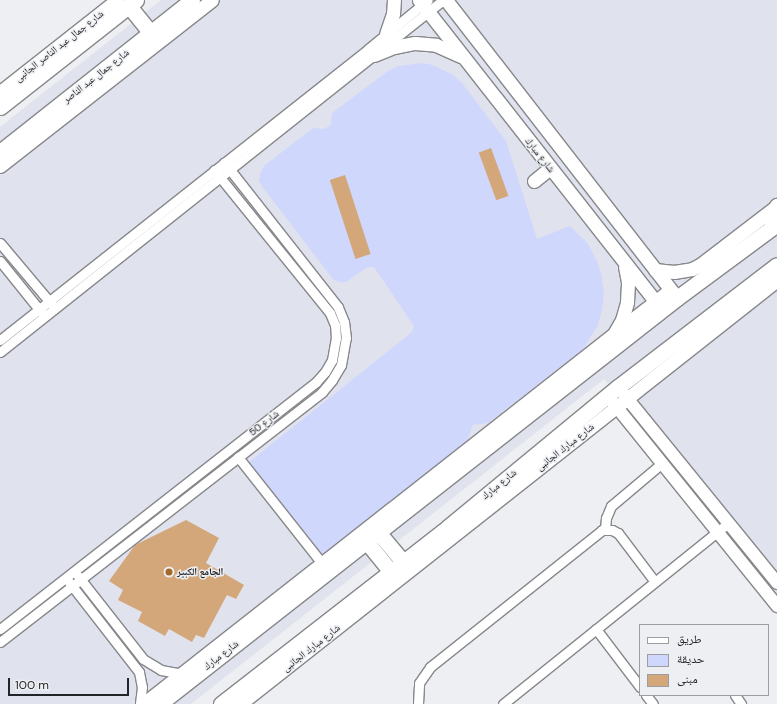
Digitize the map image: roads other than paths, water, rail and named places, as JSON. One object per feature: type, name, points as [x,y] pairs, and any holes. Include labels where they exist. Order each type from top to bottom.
[{"type":"main road","name":"شارع جمال عبد الناصر","points":[[0,152],[24,140],[192,0]]},
{"type":"main road","points":[[0,166],[24,140],[212,0]]},
{"type":"main road","points":[[386,34],[393,14],[394,0]]},
{"type":"main road","name":"شارع مبارك","points":[[444,0],[589,184],[673,294]]},
{"type":"main road","points":[[0,107],[127,2],[151,33]]},
{"type":"main road","name":"شارع جمال عبد الناصر الجانبى","points":[[0,92],[127,2]]},
{"type":"main road","name":"شارع مبارك","points":[[424,4],[465,59],[658,306]]},
{"type":"main road","points":[[371,52],[404,44],[426,43],[446,48],[465,59]]},
{"type":"main road","points":[[534,181],[550,168]]},
{"type":"main road","points":[[573,196],[589,184]]},
{"type":"main road","points":[[655,270],[674,272],[692,269],[700,265],[777,206]]},
{"type":"main road","points":[[774,226],[777,206]]},
{"type":"main road","name":"شارع مبارك","points":[[159,704],[168,690],[202,670],[325,567],[378,532],[488,440],[673,294],[774,226]]},
{"type":"main road","points":[[612,337],[622,320],[627,302],[628,282],[624,263]]},
{"type":"main road","name":"شارع مبارك","points":[[221,704],[295,653],[403,562],[614,396],[777,265]]},
{"type":"main road","name":"شارع مبارك الجانبى","points":[[240,704],[295,653],[614,396],[628,398],[777,280]]},
{"type":"main road","points":[[143,704],[168,690],[182,674],[325,567],[488,440],[612,337],[658,306]]},
{"type":"main road","points":[[378,532],[403,562]]},
{"type":"main road","points":[[366,541],[391,572]]},
{"type":"street","points":[[371,52],[386,34],[424,4],[444,0]]},
{"type":"street","points":[[52,305],[220,177],[227,166],[371,52],[424,4]]},
{"type":"street","points":[[0,352],[42,313],[214,170],[227,166]]},
{"type":"street","name":"شارع 50","points":[[0,642],[322,392],[332,380],[341,364],[346,347],[344,322],[338,307],[323,286],[227,166]]},
{"type":"street","name":"شارع 50","points":[[0,629],[316,382],[325,372],[332,360],[336,345],[335,325],[330,312],[214,170]]},
{"type":"street","points":[[0,243],[52,305]]},
{"type":"street","points":[[0,261],[42,313]]},
{"type":"street","points":[[314,293],[323,286]]},
{"type":"street","points":[[0,340],[42,313]]},
{"type":"street","points":[[614,396],[661,463],[777,606]]},
{"type":"street","points":[[628,398],[777,583]]},
{"type":"street","points":[[242,440],[249,448]]},
{"type":"street","points":[[605,529],[606,518],[612,506],[672,454]]},
{"type":"street","points":[[238,457],[325,567]]},
{"type":"street","points":[[503,704],[728,523]]},
{"type":"street","points":[[418,704],[419,683],[430,667],[605,529],[618,533],[655,582]]},
{"type":"street","points":[[74,571],[144,659],[161,670],[182,674],[202,670]]},
{"type":"street","points":[[66,578],[139,672],[142,686],[140,704]]},
{"type":"street","points":[[596,629],[638,681]]},
{"type":"street","points":[[647,696],[653,704]]},
{"type":"place","name":"الجامع الكبير","points":[[169,572]]}]
